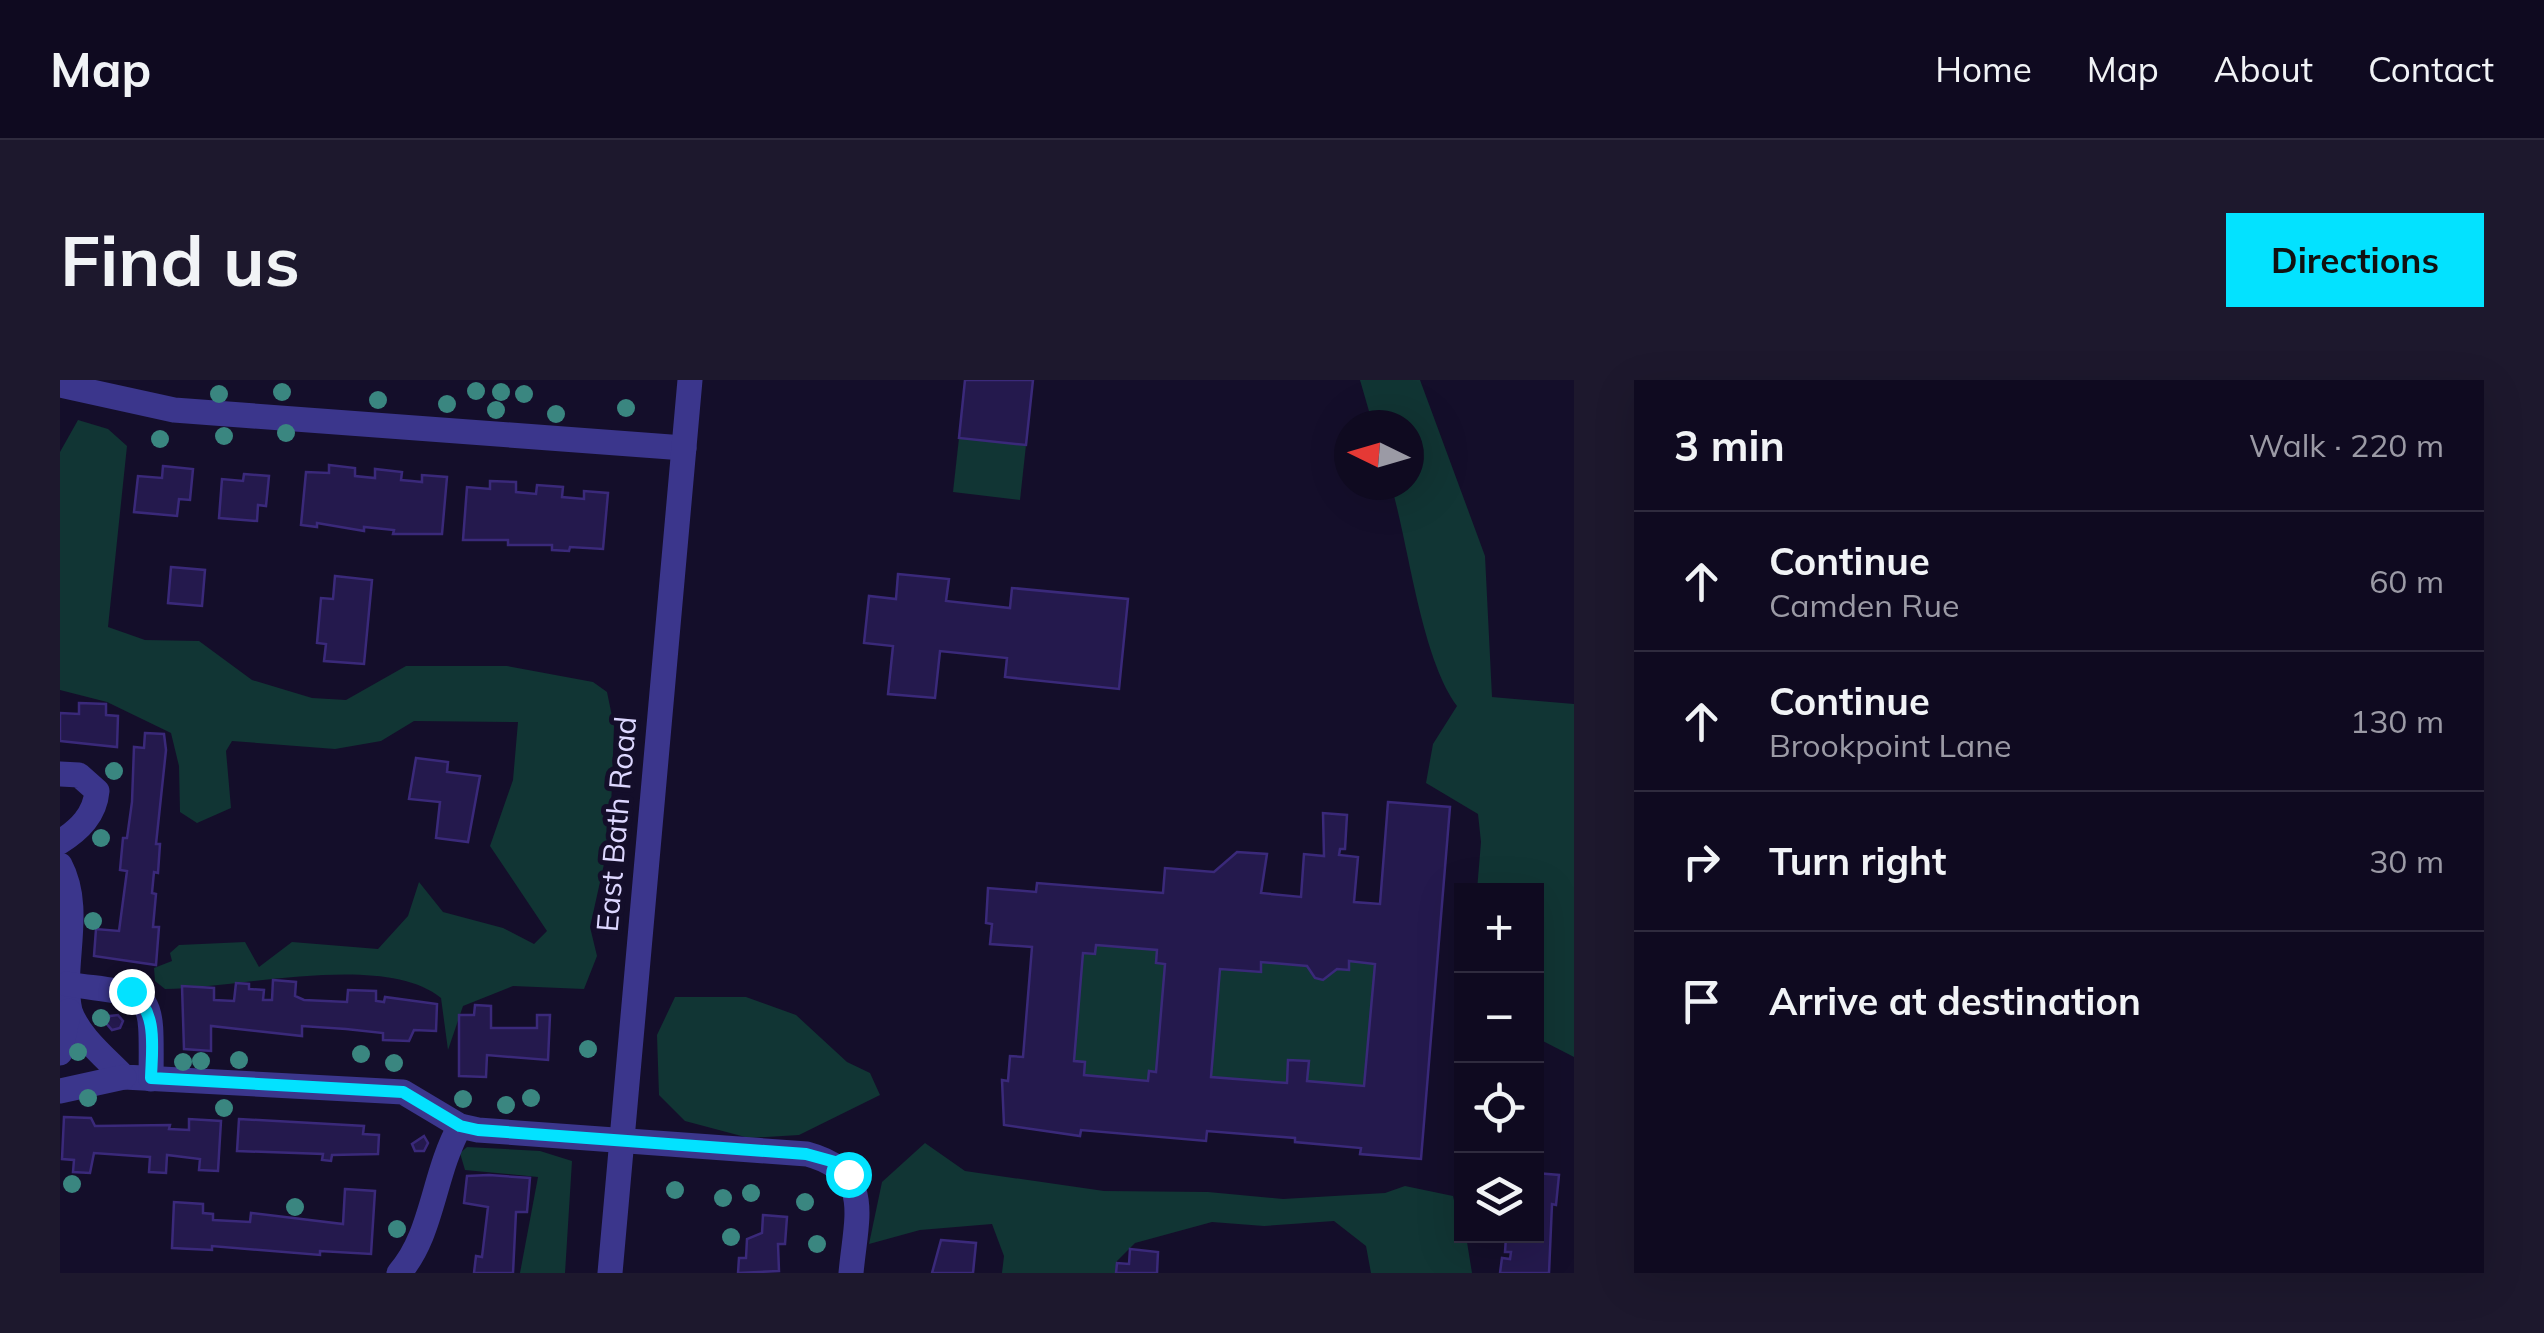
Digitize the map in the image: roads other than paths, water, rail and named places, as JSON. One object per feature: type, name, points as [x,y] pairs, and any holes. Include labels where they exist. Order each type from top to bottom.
[{"type":"street","name":"East Bath Road","points":[[610,1273],[690,380]]},
{"type":"street","points":[[60,385],[174,410],[684,448]]},
{"type":"street","points":[[60,774],[80,774],[97,791],[96,803],[80,828],[60,842]]},
{"type":"street","points":[[60,864],[70,902],[70,1011],[60,1053]]},
{"type":"street","points":[[67,984],[131,991],[146,1004],[152,1022],[151,1078]]},
{"type":"street","points":[[70,1011],[91,1044],[124,1077]]},
{"type":"street","points":[[60,1091],[124,1077],[403,1092],[460,1126],[806,1154],[835,1162],[848,1174],[858,1196],[852,1273]]},
{"type":"street","points":[[399,1273],[416,1249],[438,1172],[460,1126]]}]
